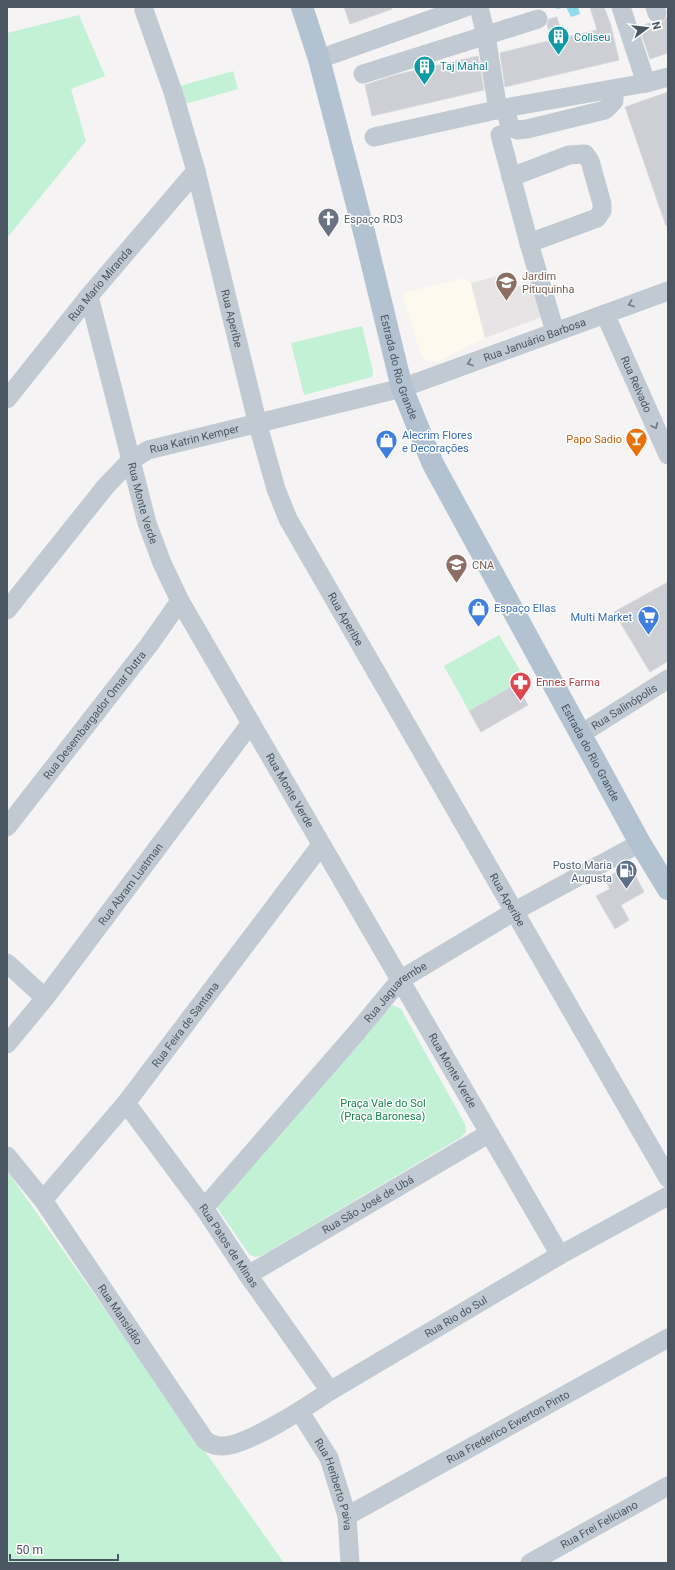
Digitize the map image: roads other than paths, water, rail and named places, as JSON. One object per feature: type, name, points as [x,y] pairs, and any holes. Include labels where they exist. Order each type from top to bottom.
[{"type":"main road","name":"Estrada do Rio Grande","points":[[302,7],[319,59],[365,236],[402,388],[433,464],[640,843],[668,889]]},
{"type":"street","points":[[319,59],[466,7]]},
{"type":"street","points":[[480,7],[501,109]]},
{"type":"street","points":[[621,7],[646,83]]},
{"type":"street","name":"Rua Aperibe","points":[[144,10],[173,92],[196,171],[258,424],[276,490],[288,519],[668,1178]]},
{"type":"street","points":[[363,74],[538,19]]},
{"type":"street","points":[[374,137],[501,109],[646,83],[668,77]]},
{"type":"street","points":[[500,135],[529,242],[556,332]]},
{"type":"street","points":[[511,177],[570,155],[585,154],[590,161],[602,204],[600,215],[529,242]]},
{"type":"street","name":"Rua Mario Miranda","points":[[7,399],[89,296],[196,171]]},
{"type":"street","name":"Rua Januário Barbosa","points":[[402,388],[668,291]]},
{"type":"street","name":"Rua Monte Verde","points":[[89,296],[147,523],[162,563],[180,601],[488,1134],[560,1255]]},
{"type":"street","name":"Rua Relvado","points":[[605,314],[668,455]]},
{"type":"street","name":"Rua Katrin Kemper","points":[[7,610],[106,486],[130,461],[148,450],[402,388]]},
{"type":"street","name":"Rua Desembargador Omar Dutra","points":[[7,827],[149,645],[180,601]]},
{"type":"street","name":"Rua Salinópolis","points":[[581,734],[668,679]]},
{"type":"street","name":"Rua Abram Lustman","points":[[7,1044],[44,998],[251,723]]},
{"type":"street","name":"Rua Jaguarembe","points":[[204,1208],[357,1032],[400,980],[515,911],[640,843]]},
{"type":"street","name":"Rua Feira de Santana","points":[[43,1200],[126,1103],[321,845]]},
{"type":"street","points":[[7,964],[44,998]]},
{"type":"street","name":"Rua Patos de Minas","points":[[126,1103],[204,1208],[248,1275],[330,1391]]},
{"type":"street","name":"Rua São José de Ubá","points":[[248,1275],[488,1134]]},
{"type":"street","name":"Rua Mansidão","points":[[7,1156],[43,1200],[205,1440],[210,1444],[223,1446],[246,1439]]},
{"type":"street","name":"Rua Rio do Sul","points":[[246,1439],[300,1412],[330,1391],[560,1255],[668,1196]]},
{"type":"street","name":"Rua Frederico Ewerton Pinto","points":[[347,1516],[668,1338]]},
{"type":"street","name":"Rua Heriberto Paiva","points":[[300,1412],[329,1458],[347,1516],[350,1563]]},
{"type":"street","name":"Rua Frei Feliciano","points":[[530,1563],[668,1486]]},
{"type":"water","points":[[552,7],[566,7],[558,9]]},
{"type":"water","points":[[566,7],[578,7],[580,14],[571,17]]},
{"type":"place","name":"Coliseu","points":[[558,56]]},
{"type":"place","name":"Taj Mahal","points":[[425,86]]},
{"type":"place","name":"Espaço RD3","points":[[328,238]]},
{"type":"place","name":"Jardim Pituquinha","points":[[507,302]]},
{"type":"place","name":"Papo Sadio","points":[[637,458]]},
{"type":"place","name":"Alecrim Flores e Decorações","points":[[386,460]]},
{"type":"place","name":"CNA","points":[[456,584]]},
{"type":"place","name":"Espaço Ellas","points":[[479,628]]},
{"type":"place","name":"Multi Market","points":[[648,636]]},
{"type":"place","name":"Ennes Farma","points":[[520,702]]},
{"type":"place","name":"Posto Maria Augusta","points":[[627,890]]},
{"type":"park label","name":"Praça Vale do Sol (Praça Baronesa)","points":[[383,1109]]}]
